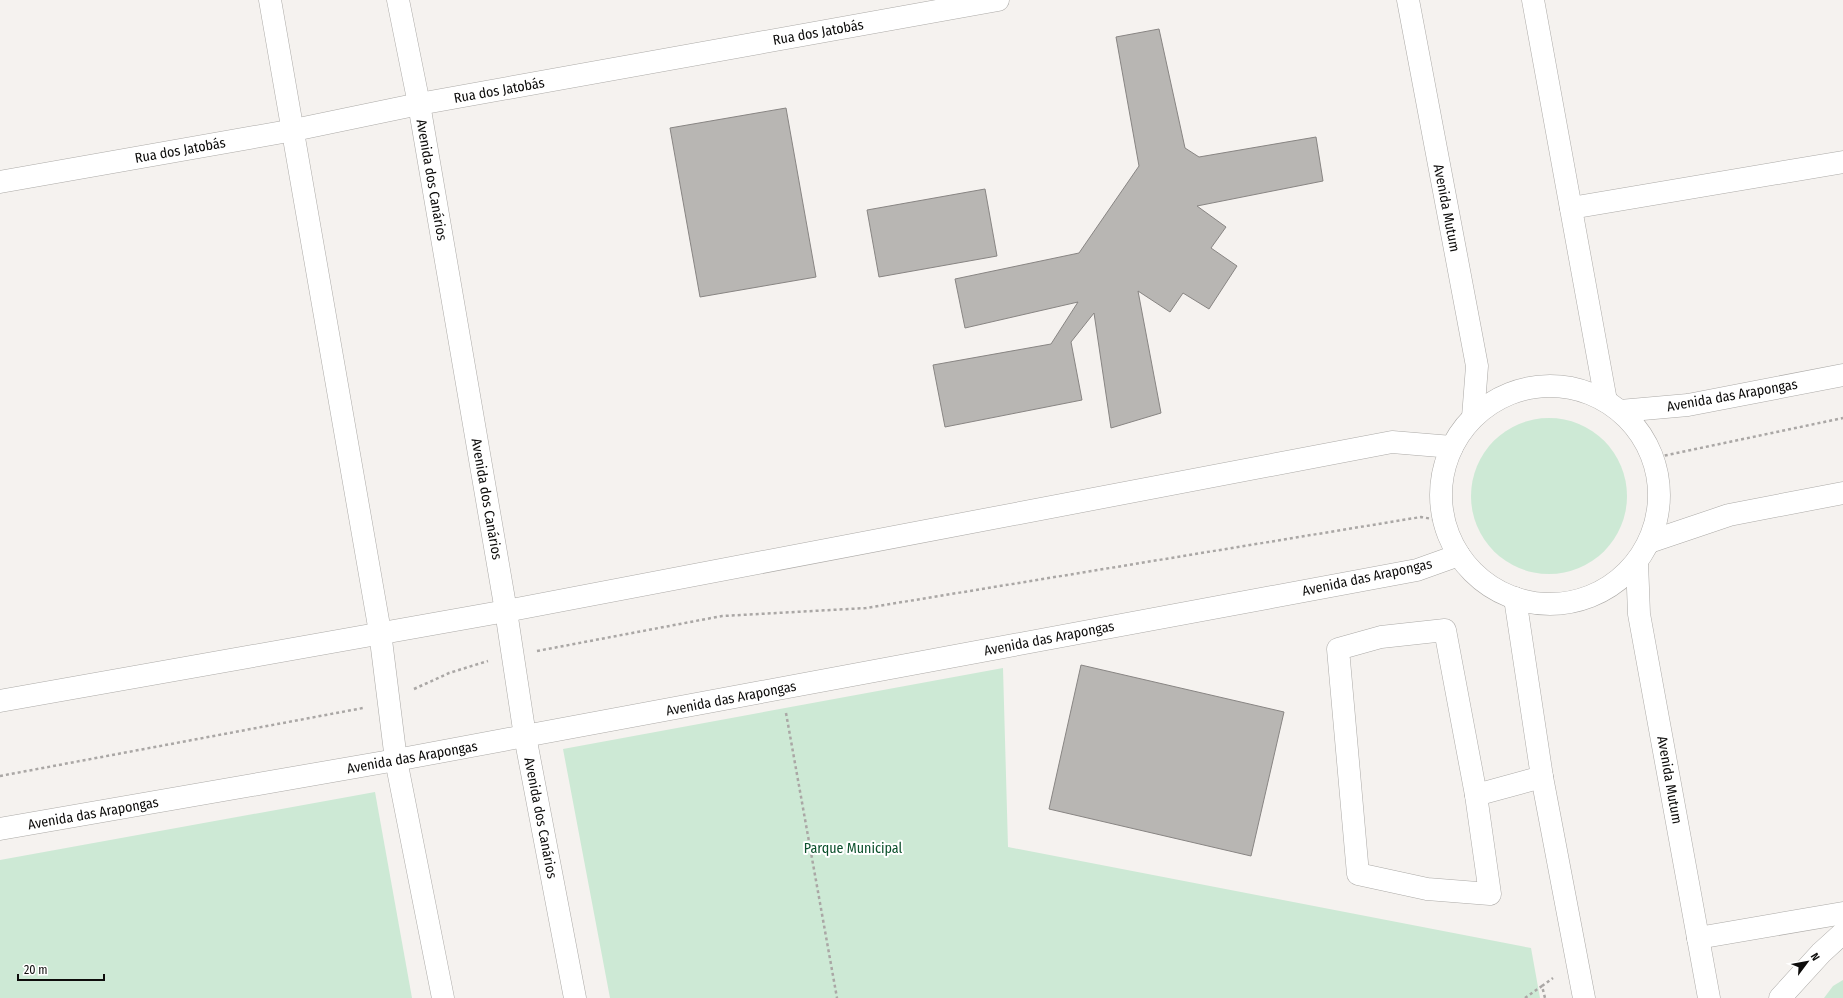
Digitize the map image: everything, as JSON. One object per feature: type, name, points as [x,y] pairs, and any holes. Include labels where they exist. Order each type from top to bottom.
[{"type":"street","points":[[270,0],[294,130],[380,632],[396,760],[443,998]]},
{"type":"street","name":"Avenida dos Canários","points":[[398,0],[419,104],[506,611],[525,736],[575,998]]},
{"type":"street","name":"Rua dos Jatobás","points":[[0,182],[294,130],[419,104],[998,0]]},
{"type":"street","name":"Avenida Mutum","points":[[1408,0],[1477,366],[1473,417]]},
{"type":"street","points":[[1534,0],[1571,208],[1613,406]]},
{"type":"street","points":[[1571,208],[1843,162]]},
{"type":"street","name":"Avenida das Arapongas","points":[[1613,406],[1688,405],[1843,375]]},
{"type":"street","points":[[1537,386],[1573,388],[1613,406],[1640,432],[1653,458],[1659,486],[1658,515],[1649,542],[1637,562],[1612,586],[1582,600],[1548,605],[1515,598],[1484,582],[1459,555],[1444,521],[1442,483],[1452,447],[1473,417],[1502,396],[1537,386]]},
{"type":"street","points":[[0,701],[380,632],[506,611],[1392,442],[1452,447]]},
{"type":"street","points":[[1649,542],[1729,515],[1843,493]]},
{"type":"street","name":"Avenida das Arapongas","points":[[0,829],[396,760],[1417,570],[1459,555]]},
{"type":"street","name":"Avenida Mutum","points":[[1637,562],[1639,614],[1709,998]]},
{"type":"street","points":[[1515,598],[1542,777],[1584,998]]},
{"type":"street","points":[[1445,630],[1476,794],[1490,894],[1427,889],[1358,874],[1338,649],[1381,637],[1445,630]]},
{"type":"street","points":[[1476,794],[1542,777]]},
{"type":"street","points":[[1698,938],[1843,913]]},
{"type":"street","points":[[1780,998],[1821,953],[1843,933]]},
{"type":"path","points":[[1653,458],[1843,418]]},
{"type":"path","points":[[0,776],[389,704],[418,687],[449,673],[480,662],[722,616],[866,608],[1421,517],[1444,521]]},
{"type":"path","points":[[782,689],[837,998]]},
{"type":"path","points":[[1525,998],[1542,986],[1545,998]]},
{"type":"green space","points":[[1541,418],[1557,418],[1579,423],[1605,440],[1622,466],[1626,481],[1626,511],[1622,526],[1605,552],[1579,569],[1557,574],[1541,574],[1519,569],[1499,557],[1488,546],[1476,526],[1471,504],[1471,488],[1476,466],[1488,446],[1499,435],[1519,423]]},
{"type":"green space","name":"Parque Municipal","points":[[1003,668],[1008,847],[1531,948],[1540,998],[610,998],[563,749]]},
{"type":"green space","points":[[375,792],[412,998],[0,998],[0,860]]},
{"type":"green space","points":[[1843,980],[1843,998],[1824,998],[1833,986]]},
{"type":"building","points":[[1159,29],[1185,148],[1199,157],[1316,137],[1323,181],[1197,206],[1226,227],[1211,248],[1237,266],[1209,309],[1183,293],[1170,312],[1138,291],[1161,413],[1111,428],[1094,313],[1071,342],[1082,400],[945,427],[933,365],[1051,344],[1078,302],[965,328],[955,279],[1079,253],[1139,166],[1116,37]]},
{"type":"building","points":[[786,108],[816,277],[700,297],[670,128]]},
{"type":"building","points":[[985,189],[997,256],[879,277],[867,210]]},
{"type":"building","points":[[1081,665],[1284,712],[1251,856],[1049,809]]}]
